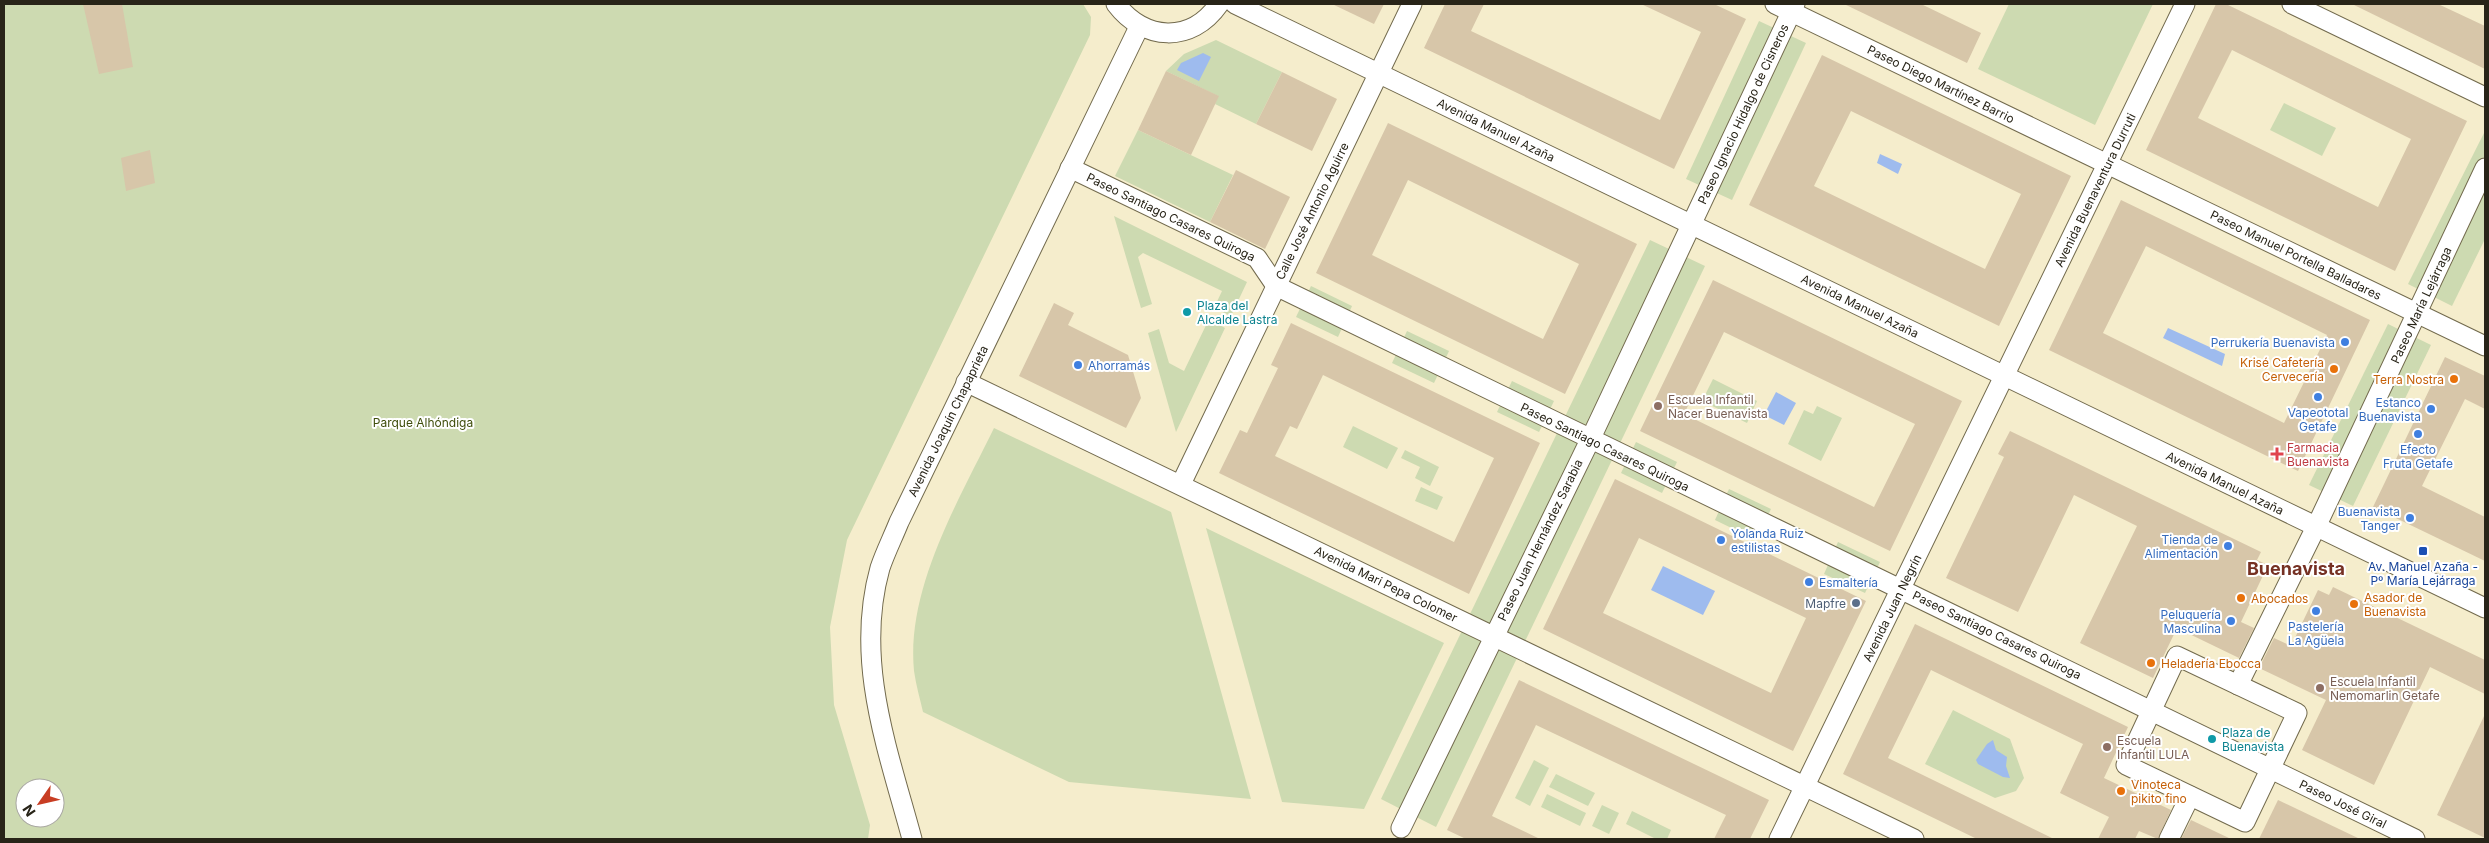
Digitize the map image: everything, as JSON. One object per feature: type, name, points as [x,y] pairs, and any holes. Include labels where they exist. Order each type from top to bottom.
[{"type":"street","points":[[1116,4],[1126,17],[1139,27],[1160,33],[1180,32],[1198,25],[1219,4]]},
{"type":"street","name":"Avenida Manuel Azaña","points":[[1235,4],[2485,608]]},
{"type":"street","name":"Calle José Antonio Aguirre","points":[[1180,484],[1412,4]]},
{"type":"street","name":"Avenida Buenaventura Durruti","points":[[2004,376],[2185,4]]},
{"type":"street","points":[[2292,4],[2485,97]]},
{"type":"street","name":"Paseo Diego Martínez Barrio","points":[[1787,6],[2108,164]]},
{"type":"street","name":"Paseo Ignacio Hidalgo de Cisneros","points":[[1691,224],[1787,6]]},
{"type":"street","name":"Avenida Joaquín Chapaprieta","points":[[912,839],[881,722],[873,683],[870,627],[880,568],[899,522],[966,382],[1139,27]]},
{"type":"street","name":"Paseo Manuel Portella Balladares","points":[[2108,164],[2485,346]]},
{"type":"street","name":"Paseo Santiago Casares Quiroga","points":[[1070,168],[1257,258],[1276,286],[1590,440],[2271,768]]},
{"type":"street","name":"Paseo María Lejárraga","points":[[2238,685],[2316,527],[2485,168]]},
{"type":"street","name":"Paseo Juan Hernández Sarabia","points":[[1401,828],[1590,440],[1691,224]]},
{"type":"street","name":"Avenida Juan Negrín","points":[[1779,839],[2004,376]]},
{"type":"street","name":"Avenida Mari Pepa Colomer","points":[[966,382],[1914,839]]},
{"type":"street","points":[[2177,656],[2297,713],[2245,822],[2126,765],[2152,710],[2177,656]]},
{"type":"street","name":"Paseo José Giral","points":[[2271,768],[2415,839]]},
{"type":"street","points":[[2169,839],[2190,796]]},
{"type":"green space","name":"Parque Alhóndiga","points":[[4,4],[1083,4],[1091,17],[1090,35],[847,540],[830,627],[834,705],[870,825],[868,839],[4,839]]},
{"type":"green space","points":[[2009,4],[2153,4],[2095,125],[1978,69]]},
{"type":"green space","points":[[1759,21],[1806,43],[1732,200],[1686,179]]},
{"type":"green space","points":[[1216,40],[1282,72],[1256,124],[1215,104],[1218,96],[1166,71],[1184,54]]},
{"type":"green space","points":[[2284,103],[2336,128],[2322,156],[2270,130]]},
{"type":"green space","points":[[1138,130],[1233,175],[1210,222],[1115,176]]},
{"type":"green space","points":[[2485,131],[2485,239],[2452,306],[2408,284]]},
{"type":"green space","points":[[1114,216],[1247,282],[1231,316],[1214,308],[1222,291],[1143,253],[1138,257],[1152,304],[1141,308]]},
{"type":"green space","points":[[1650,240],[1705,266],[1436,827],[1381,799]]},
{"type":"green space","points":[[1311,286],[1352,306],[1338,337],[1296,317]]},
{"type":"green space","points":[[1209,319],[1225,328],[1176,432],[1148,333],[1159,329],[1169,363],[1184,371]]},
{"type":"green space","points":[[2388,324],[2431,345],[2353,506],[2309,485]]},
{"type":"green space","points":[[1407,331],[1449,351],[1434,383],[1392,363]]},
{"type":"green space","points":[[1713,379],[1757,401],[1747,423],[1702,401]]},
{"type":"green space","points":[[1512,381],[1554,401],[1539,432],[1497,412]]},
{"type":"green space","points":[[1817,406],[1842,418],[1821,461],[1788,444],[1804,410],[1813,414]]},
{"type":"green space","points":[[1353,426],[1398,448],[1387,469],[1343,447]]},
{"type":"green space","points":[[994,428],[1171,512],[1251,799],[1069,782],[923,712],[914,671],[914,640],[918,608],[938,545]]},
{"type":"green space","points":[[1636,442],[1677,462],[1662,493],[1621,473]]},
{"type":"green space","points":[[1405,450],[1439,467],[1430,486],[1415,478],[1420,467],[1401,458]]},
{"type":"green space","points":[[1421,487],[1443,497],[1437,510],[1415,501]]},
{"type":"green space","points":[[1729,489],[1771,509],[1756,540],[1715,520]]},
{"type":"green space","points":[[1206,528],[1444,643],[1364,809],[1282,802]]},
{"type":"green space","points":[[1838,542],[1880,562],[1865,593],[1824,574]]},
{"type":"green space","points":[[1953,710],[2010,739],[2024,778],[2016,791],[1995,798],[1925,764]]},
{"type":"green space","points":[[1534,760],[1549,768],[1530,806],[1515,798]]},
{"type":"green space","points":[[1556,774],[1595,793],[1588,806],[1549,787]]},
{"type":"green space","points":[[1547,794],[1586,813],[1580,826],[1541,807]]},
{"type":"green space","points":[[1602,805],[1619,813],[1609,834],[1592,826]]},
{"type":"green space","points":[[1632,811],[1671,830],[1667,839],[1656,839],[1626,824]]},
{"type":"water","points":[[1203,53],[1211,57],[1199,81],[1177,70],[1181,63]]},
{"type":"water","points":[[1880,154],[1902,164],[1898,174],[1877,163]]},
{"type":"water","points":[[2168,328],[2225,354],[2222,366],[2163,338]]},
{"type":"water","points":[[1776,392],[1796,403],[1784,425],[1764,415]]},
{"type":"water","points":[[1663,566],[1715,591],[1703,615],[1651,590]]},
{"type":"water","points":[[1993,740],[1996,750],[2007,757],[2006,766],[2010,778],[2003,777],[1978,764],[1976,760],[1987,744]]},
{"type":"building","points":[[83,4],[122,4],[133,67],[99,74]]},
{"type":"building","points":[[1332,4],[1384,4],[1374,24]]},
{"type":"building","points":[[1445,4],[1484,4],[1471,31],[1660,120],[1701,32],[1641,4],[1714,4],[1746,19],[1674,169],[1424,48]]},
{"type":"building","points":[[1844,4],[1921,4],[1981,33],[1967,63]]},
{"type":"building","points":[[2216,4],[2226,4],[2467,121],[2395,271],[2146,150]],"holes":[[[2232,50],[2411,139],[2378,207],[2198,118]]]},
{"type":"building","points":[[2352,4],[2438,4],[2485,26],[2485,69]]},
{"type":"building","points":[[1822,55],[2071,176],[1999,326],[1749,205]],"holes":[[[1851,111],[2021,194],[1985,269],[1814,186]]]},
{"type":"building","points":[[1166,71],[1219,96],[1191,155],[1138,130]]},
{"type":"building","points":[[1282,72],[1337,99],[1312,151],[1256,124]]},
{"type":"building","points":[[1388,123],[1637,244],[1565,394],[1316,273]],"holes":[[[1408,180],[1579,264],[1543,339],[1372,255]]]},
{"type":"building","points":[[150,150],[155,183],[126,191],[121,158]]},
{"type":"building","points":[[1236,170],[1290,197],[1265,249],[1210,222]]},
{"type":"building","points":[[2121,200],[2370,320],[2298,471],[2049,350]],"holes":[[[2146,246],[2327,335],[2284,423],[2103,333]]]},
{"type":"building","points":[[1713,280],[1962,401],[1890,551],[1640,431]],"holes":[[[1724,332],[1915,424],[1874,507],[1684,414]]]},
{"type":"building","name":"Ahorramás","points":[[1054,303],[1074,313],[1068,325],[1128,355],[1141,398],[1126,428],[1019,376]]},
{"type":"building","points":[[1291,323],[1540,443],[1469,594],[1219,473],[1240,430],[1247,433],[1278,368],[1271,365]],"holes":[[[1323,375],[1494,458],[1454,542],[1275,456],[1290,426],[1297,429]]]},
{"type":"building","points":[[2445,357],[2485,376],[2485,409],[2465,399],[2422,486],[2485,517],[2485,561],[2373,507]]},
{"type":"building","points":[[2010,431],[2261,552],[2257,560],[2268,565],[2241,622],[2254,628],[2239,658],[2177,628],[2153,678],[2080,643],[2137,526],[2074,495],[2018,612],[1946,578],[2004,457],[1998,454]]},
{"type":"building","points":[[1615,479],[1866,601],[1793,751],[1543,629]],"holes":[[[1639,538],[1806,618],[1771,693],[1603,613]]]},
{"type":"building","points":[[2333,587],[2485,660],[2485,694],[2430,667],[2374,785],[2302,750],[2326,700],[2259,668],[2274,638],[2291,646],[2318,590],[2329,595]]},
{"type":"building","points":[[1915,624],[2128,727],[2104,778],[2171,810],[2158,839],[2139,831],[2135,839],[2098,839],[2109,817],[2060,793],[2083,744],[1931,670],[1888,758],[2054,839],[1977,839],[1843,774]]},
{"type":"building","points":[[1519,680],[1769,800],[1750,839],[1714,839],[1726,815],[1536,725],[1492,816],[1540,839],[1466,839],[1447,830]]},
{"type":"building","points":[[2485,714],[2485,838],[2437,815]]},
{"type":"building","points":[[2278,800],[2360,839],[2259,839]]},
{"type":"building","points":[[2191,820],[2231,839],[2181,839]]},
{"type":"place","name":"Plaza del Alcalde Lastra","points":[[1187,312]]},
{"type":"place","name":"Perrukería Buenavista","points":[[2345,342]]},
{"type":"place","name":"Ahorramás","points":[[1078,365]]},
{"type":"place","name":"Krisé Cafetería Cervecería","points":[[2334,369]]},
{"type":"place","name":"Terra Nostra","points":[[2454,379]]},
{"type":"place","name":"Vapeototal Getafe","points":[[2318,397]]},
{"type":"place","name":"Escuela Infantil Nacer Buenavista","points":[[1658,406]]},
{"type":"place","name":"Estanco Buenavista","points":[[2431,409]]},
{"type":"place","name":"Efecto Fruta Getafe","points":[[2418,434]]},
{"type":"place","name":"Farmacia Buenavista","points":[[2277,454]]},
{"type":"place","name":"Buenavista Tanger","points":[[2410,518]]},
{"type":"place","name":"Yolanda Ruiz estilistas","points":[[1721,540]]},
{"type":"place","name":"Tienda de Alimentación","points":[[2228,546]]},
{"type":"place","name":"Av. Manuel Azaña - Pº María Lejárraga","points":[[2423,551]]},
{"type":"place","name":"Esmaltería","points":[[1809,582]]},
{"type":"place","name":"Abocados","points":[[2241,598]]},
{"type":"place","name":"Mapfre","points":[[1856,603]]},
{"type":"place","name":"Asador de Buenavista","points":[[2354,604]]},
{"type":"place","name":"Pastelería La Agüela","points":[[2316,611]]},
{"type":"place","name":"Peluquería Masculina","points":[[2231,621]]},
{"type":"place","name":"Heladería Ebocca","points":[[2151,663]]},
{"type":"place","name":"Escuela Infantil Nemomarlin Getafe","points":[[2320,688]]},
{"type":"place","name":"Plaza de Buenavista","points":[[2212,739]]},
{"type":"place","name":"Escuela Infantil LULA","points":[[2107,747]]},
{"type":"place","name":"Vinoteca pikito fino","points":[[2121,791]]},
{"type":"district","name":"Buenavista","points":[[2296,568]]}]
